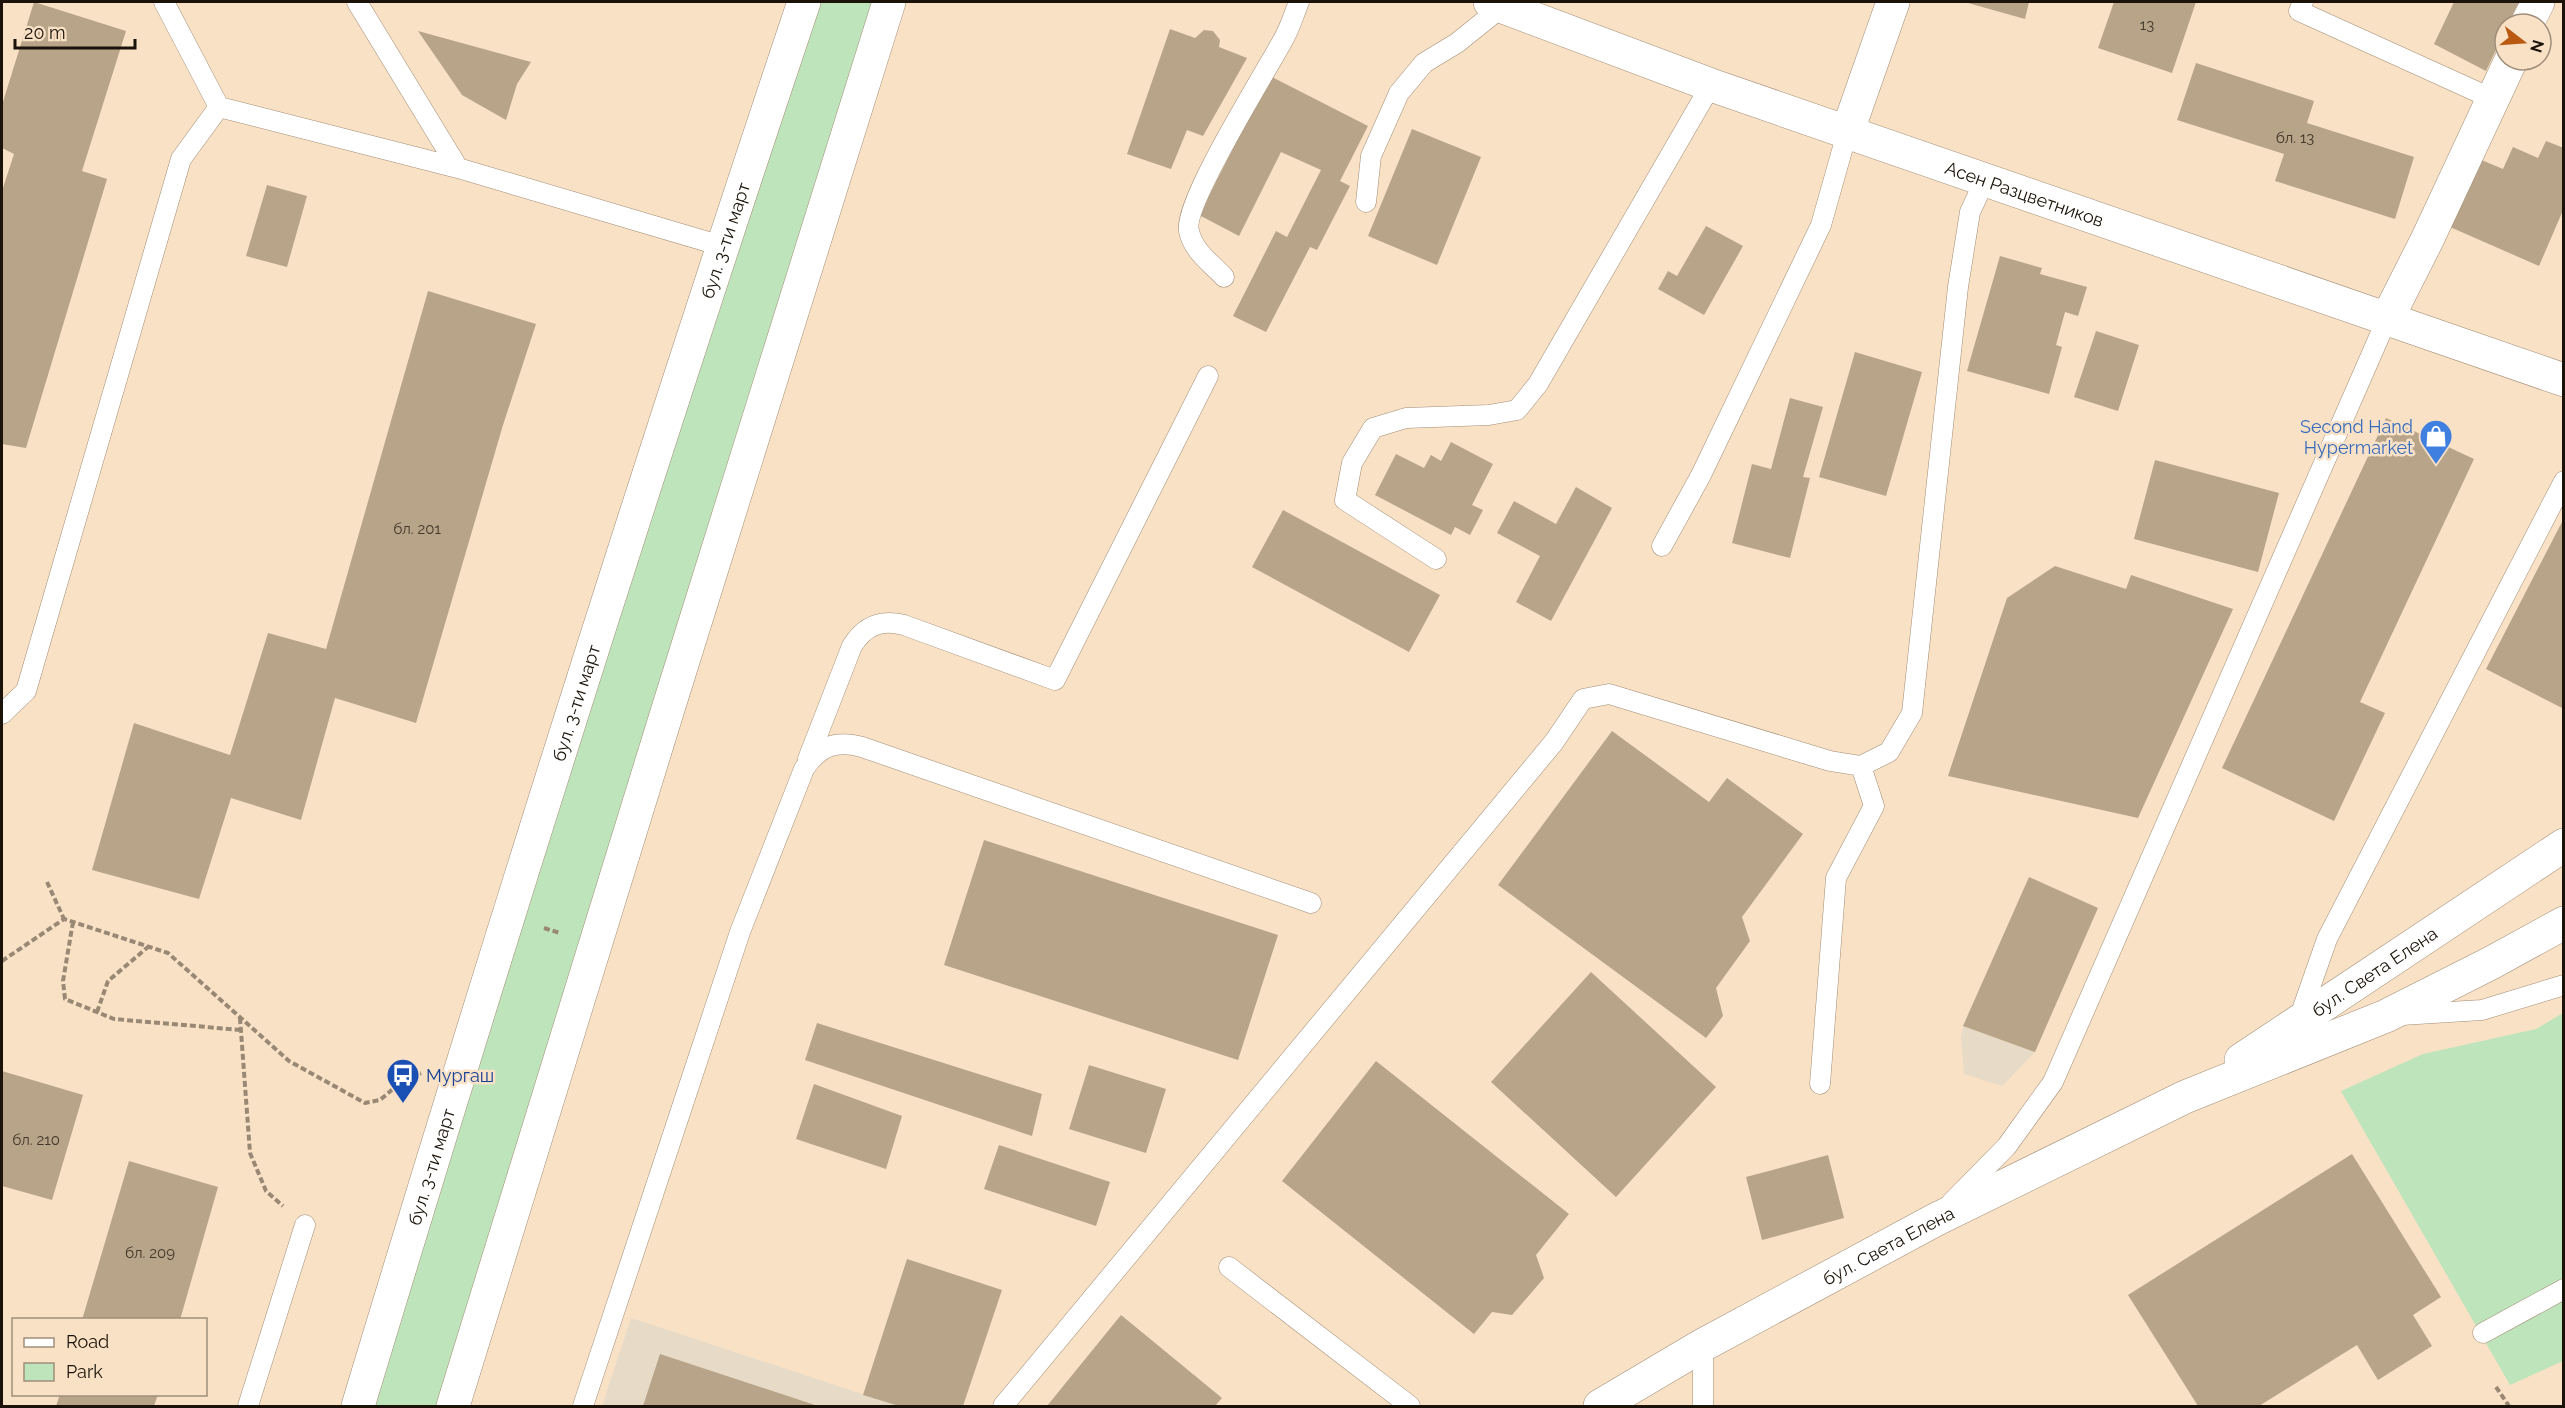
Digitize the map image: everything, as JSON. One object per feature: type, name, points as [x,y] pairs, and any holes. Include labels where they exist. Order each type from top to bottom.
[{"type":"street","name":"бул. 3-ти март","points":[[358,1407],[467,1050],[722,246],[804,2]]},
{"type":"street","points":[[453,1407],[889,2]]},
{"type":"street","points":[[1847,133],[1893,2]]},
{"type":"street","name":"Асен Разцветников","points":[[1496,4],[1711,85],[1847,133],[2564,380]]},
{"type":"street","points":[[2386,319],[2505,72]]},
{"type":"street","name":"бул. Света Елена","points":[[2185,1097],[2564,845]]},
{"type":"street","name":"бул. Света Елена","points":[[1600,1407],[1703,1345],[1935,1220],[2185,1097],[2386,1016],[2492,963],[2564,923]]},
{"type":"lane","points":[[164,2],[219,107],[458,168],[691,239],[722,246]]},
{"type":"lane","points":[[357,2],[458,168]]},
{"type":"lane","points":[[1224,277],[1196,248],[1188,229],[1195,205],[1234,122],[1284,38],[1299,2]]},
{"type":"lane","points":[[2303,2],[2299,11],[2493,99]]},
{"type":"lane","points":[[1366,202],[1371,156],[1399,93],[1424,63],[1457,43],[1496,4]]},
{"type":"lane","points":[[1436,559],[1346,500],[1352,463],[1373,428],[1406,418],[1489,415],[1517,410],[1538,384],[1711,85]]},
{"type":"lane","points":[[2,714],[27,691],[181,159],[219,107]]},
{"type":"lane","points":[[1662,546],[1701,475],[1821,225],[1847,133]]},
{"type":"lane","points":[[1003,1407],[1554,742],[1583,699],[1610,694],[1830,761],[1861,766],[1889,752],[1912,713],[1958,287],[1970,212],[1985,180]]},
{"type":"lane","points":[[1935,1220],[2007,1146],[2053,1082],[2386,319]]},
{"type":"lane","points":[[583,1407],[740,932],[852,646],[868,627],[880,622],[892,622],[1055,680],[1208,376]]},
{"type":"lane","points":[[2299,1021],[2327,939],[2564,481]]},
{"type":"lane","points":[[804,769],[822,748],[849,743],[1311,903]]},
{"type":"lane","points":[[1820,1084],[1836,878],[1874,806],[1861,766]]},
{"type":"lane","points":[[2386,1016],[2482,1010],[2564,985]]},
{"type":"lane","points":[[248,1407],[305,1225]]},
{"type":"lane","points":[[1229,1267],[1410,1407]]},
{"type":"lane","points":[[2483,1333],[2564,1289]]},
{"type":"lane","points":[[1703,1345],[1703,1407]]},
{"type":"path","points":[[47,882],[64,919],[168,953],[289,1061],[365,1103],[380,1100],[400,1083],[467,1050]]},
{"type":"path","points":[[509,917],[595,944]]},
{"type":"path","points":[[2,961],[64,919]]},
{"type":"path","points":[[73,922],[63,981],[66,999],[114,1019],[241,1030]]},
{"type":"path","points":[[97,1012],[108,981],[148,946]]},
{"type":"path","points":[[240,1017],[250,1153],[266,1191],[305,1225]]},
{"type":"path","points":[[2496,1387],[2510,1407]]},
{"type":"shaded area","points":[[1963,1026],[2035,1052],[2002,1086],[1964,1074],[1961,1038]]},
{"type":"shaded area","points":[[631,1318],[899,1406],[602,1406]]},
{"type":"green space","points":[[805,2],[889,2],[453,1406],[361,1406]]},
{"type":"green space","points":[[2563,1013],[2563,1361],[2510,1385],[2341,1091],[2423,1054],[2536,1029]]},
{"type":"building","points":[[34,2],[126,31],[82,171],[107,179],[26,448],[2,444],[2,191],[14,154],[2,148],[2,105]]},
{"type":"building","points":[[1968,2],[2029,2],[2025,19]]},
{"type":"building","points":[[2114,2],[2196,2],[2172,73],[2098,48]]},
{"type":"building","points":[[2454,2],[2519,2],[2514,12],[2493,12],[2493,56],[2486,71],[2434,44]]},
{"type":"building","points":[[1170,29],[1195,38],[1204,30],[1213,31],[1220,40],[1219,47],[1247,58],[1203,136],[1187,130],[1171,169],[1127,154]]},
{"type":"building","points":[[418,31],[531,62],[517,84],[506,120],[462,95]]},
{"type":"building","points":[[2196,63],[2314,101],[2307,123],[2414,157],[2395,219],[2275,181],[2284,154],[2177,120]]},
{"type":"building","points":[[1270,76],[1368,126],[1340,181],[1350,186],[1317,250],[1310,247],[1266,332],[1233,316],[1276,231],[1287,237],[1321,170],[1281,152],[1239,236],[1199,215]]},
{"type":"building","points":[[1412,129],[1481,157],[1437,265],[1368,236]]},
{"type":"building","points":[[2546,141],[2564,148],[2564,208],[2539,266],[2450,227],[2479,159],[2503,169],[2513,147],[2538,158]]},
{"type":"building","points":[[267,185],[307,196],[287,267],[246,256]]},
{"type":"building","points":[[1706,226],[1743,246],[1704,315],[1658,289],[1668,271],[1677,276]]},
{"type":"building","points":[[2000,256],[2042,268],[2040,274],[2087,287],[2078,316],[2065,312],[2056,345],[2062,347],[2049,394],[1967,371]]},
{"type":"building","points":[[428,291],[536,324],[503,425],[416,723],[335,698],[301,820],[231,798],[199,899],[92,870],[134,723],[230,755],[268,633],[326,649]]},
{"type":"building","points":[[2096,331],[2139,345],[2118,411],[2074,397]]},
{"type":"building","points":[[1855,352],[1922,372],[1886,496],[1819,477]]},
{"type":"building","points":[[1790,398],[1823,407],[1803,477],[1810,478],[1790,558],[1732,543],[1752,464],[1771,469]]},
{"type":"building","points":[[2386,418],[2474,459],[2360,702],[2385,713],[2334,821],[2222,768]]},
{"type":"building","points":[[1451,442],[1493,464],[1472,505],[1483,510],[1470,535],[1455,527],[1451,535],[1375,495],[1396,454],[1424,468],[1431,455],[1441,461]]},
{"type":"building","points":[[2155,460],[2279,493],[2258,572],[2134,539]]},
{"type":"building","points":[[1576,487],[1612,508],[1551,621],[1516,602],[1540,556],[1497,533],[1514,501],[1556,524]]},
{"type":"building","points":[[1283,510],[1440,595],[1409,652],[1252,567]]},
{"type":"building","points":[[2564,518],[2564,709],[2486,669]]},
{"type":"building","points":[[2055,566],[2126,589],[2131,575],[2233,609],[2138,818],[1948,776],[2007,598]]},
{"type":"building","points":[[1612,731],[1709,802],[1727,778],[1803,834],[1742,917],[1750,941],[1716,988],[1723,1016],[1706,1038],[1498,885]]},
{"type":"building","points":[[984,840],[1278,935],[1238,1060],[944,965]]},
{"type":"building","points":[[2029,877],[2098,908],[2035,1052],[1963,1026]]},
{"type":"building","points":[[1591,972],[1716,1087],[1616,1197],[1491,1082]]},
{"type":"building","points":[[817,1023],[1042,1094],[1032,1136],[805,1060]]},
{"type":"building","points":[[1376,1061],[1569,1214],[1536,1255],[1544,1278],[1512,1315],[1492,1312],[1474,1334],[1282,1181]]},
{"type":"building","points":[[1089,1065],[1166,1089],[1146,1153],[1069,1129]]},
{"type":"building","points":[[2,1071],[83,1095],[52,1200],[2,1186]]},
{"type":"building","points":[[814,1084],[902,1116],[886,1169],[796,1139]]},
{"type":"building","points":[[999,1145],[1110,1182],[1096,1226],[984,1189]]},
{"type":"building","points":[[2352,1154],[2441,1297],[2413,1315],[2432,1346],[2378,1380],[2357,1345],[2259,1406],[2198,1406],[2128,1295]]},
{"type":"building","points":[[1828,1155],[1844,1218],[1762,1240],[1746,1177]]},
{"type":"building","points":[[129,1161],[218,1187],[181,1318],[83,1318]]},
{"type":"building","points":[[907,1259],[1002,1290],[963,1406],[899,1406],[863,1395]]},
{"type":"building","points":[[1121,1315],[1222,1398],[1215,1406],[1047,1406]]},
{"type":"building","points":[[660,1354],[818,1406],[643,1406]]},
{"type":"building","points":[[59,1396],[157,1396],[154,1406],[56,1406]]},
{"type":"place","name":"Second Hand Hypermarket","points":[[2436,465]]},
{"type":"place","name":"Мургаш","points":[[403,1104]]}]
